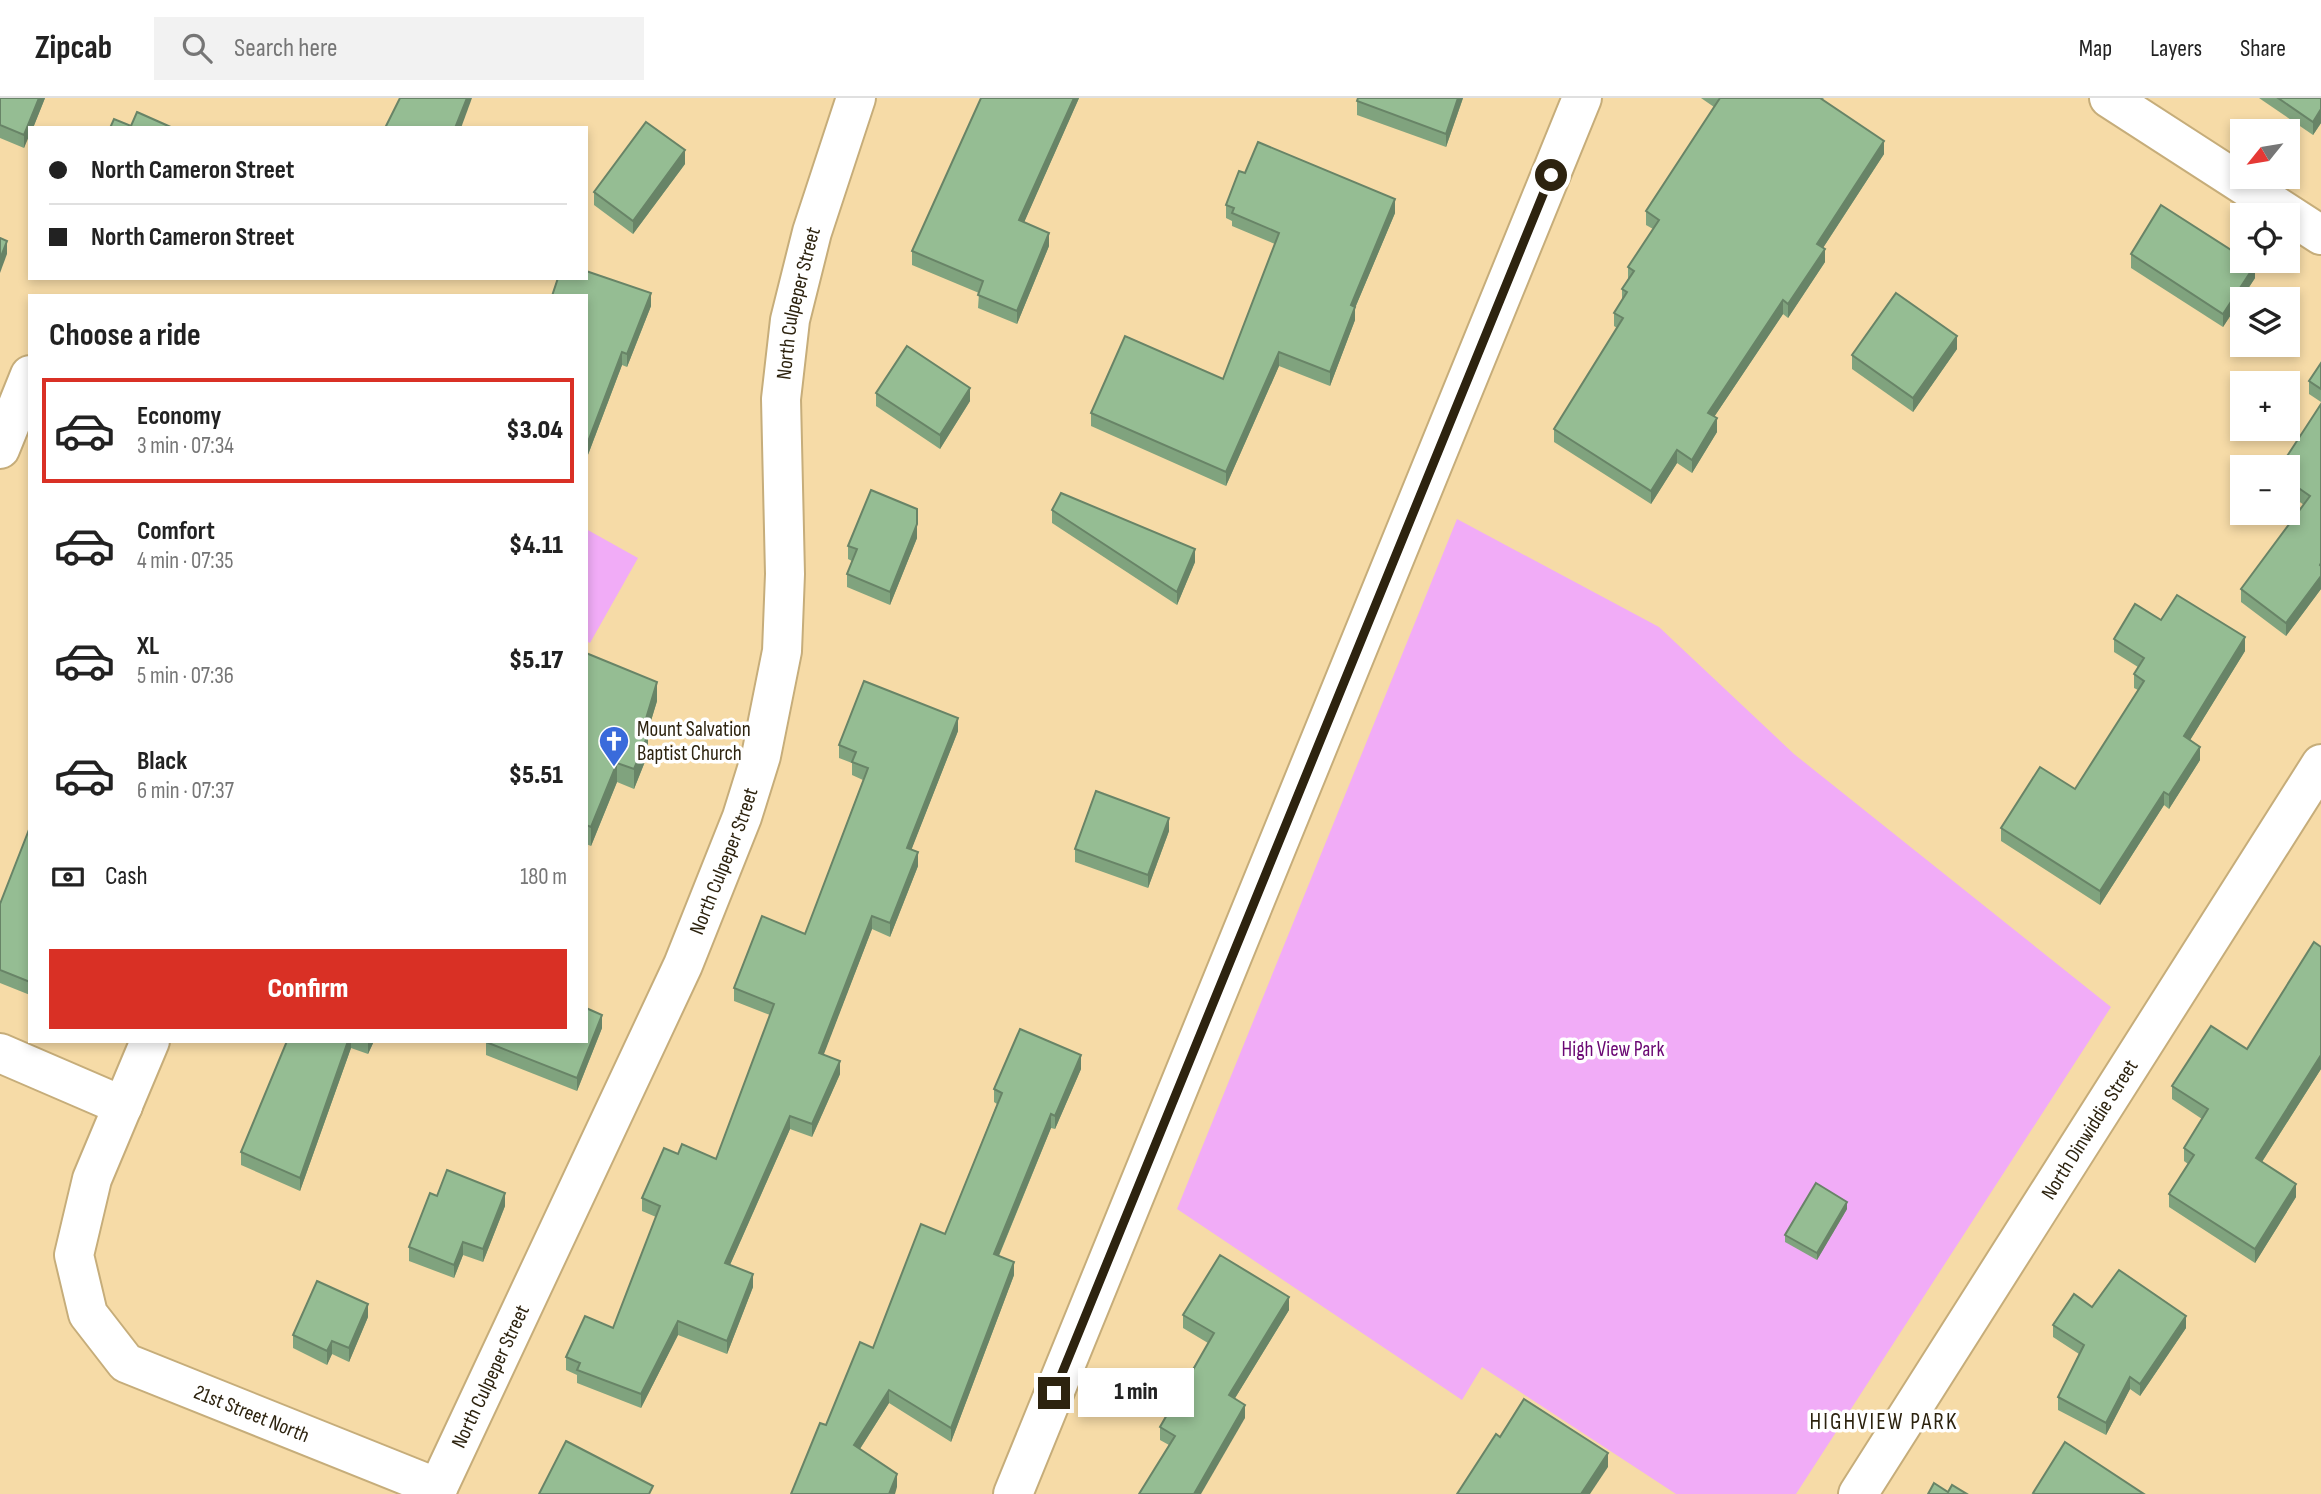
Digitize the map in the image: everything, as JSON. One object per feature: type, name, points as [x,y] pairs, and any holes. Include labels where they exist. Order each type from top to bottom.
[{"type":"street","name":"North Culpeper Street","points":[[437,1491],[683,965],[742,817],[761,757],[782,651],[785,574],[781,400],[790,320],[812,232],[856,98]]},
{"type":"street","points":[[1013,1494],[1583,98]]},
{"type":"street","points":[[2117,100],[2321,235]]},
{"type":"street","points":[[0,449],[28,380]]},
{"type":"street","name":"North Dinwiddie Street","points":[[1858,1494],[2321,764]]},
{"type":"street","points":[[0,1053],[123,1106],[149,1043]]},
{"type":"street","name":"21st Street North","points":[[123,1106],[92,1179],[74,1255],[88,1314],[126,1363],[437,1491]]},
{"type":"green space","name":"High View Park","points":[[1457,519],[1659,627],[1794,754],[2111,1007],[1796,1494],[1676,1494],[1482,1367],[1462,1400],[1177,1209]]},
{"type":"green space","points":[[588,530],[638,558],[590,643],[588,642]]},
{"type":"building","points":[[0,98],[39,98],[24,135],[0,125]]},
{"type":"building","points":[[400,98],[467,98],[456,126],[386,126]]},
{"type":"building","points":[[981,98],[1074,98],[1019,220],[1049,233],[1017,311],[978,295],[983,281],[912,251]]},
{"type":"building","points":[[1358,98],[1458,98],[1446,134],[1357,101]]},
{"type":"building","points":[[1720,98],[1820,98],[1884,141],[1817,244],[1825,249],[1788,304],[1783,300],[1708,413],[1717,418],[1692,460],[1677,450],[1651,491],[1554,429],[1623,318],[1614,313],[1627,292],[1622,289],[1634,271],[1628,267],[1659,220],[1646,211]]},
{"type":"building","points":[[2278,98],[2321,98],[2321,109],[2313,122]]},
{"type":"building","points":[[137,112],[168,126],[131,126]]},
{"type":"building","points":[[114,119],[131,126],[111,126]]},
{"type":"building","points":[[646,122],[685,150],[633,221],[594,192]]},
{"type":"building","points":[[1258,142],[1395,199],[1351,305],[1355,307],[1330,372],[1279,352],[1226,472],[1091,413],[1125,336],[1223,379],[1279,233],[1232,213],[1234,208],[1226,205],[1239,171],[1245,173]]},
{"type":"building","points":[[2161,205],[2230,249],[2230,273],[2250,273],[2241,287],[2230,287],[2230,303],[2223,314],[2131,254]]},
{"type":"building","points":[[0,238],[7,241],[0,259]]},
{"type":"building","points":[[588,272],[651,293],[627,354],[622,352],[588,442],[588,294],[553,294],[557,280],[588,280]]},
{"type":"building","points":[[1896,293],[1957,336],[1913,398],[1852,355]]},
{"type":"building","points":[[907,346],[970,388],[940,435],[876,393]]},
{"type":"building","points":[[2321,363],[2321,389],[2309,381]]},
{"type":"building","points":[[2321,404],[2321,576],[2286,623],[2241,589],[2288,525],[2300,525],[2300,509],[2310,496],[2300,489],[2300,455],[2288,455],[2297,441],[2300,441],[2300,436]]},
{"type":"building","points":[[871,490],[917,509],[917,524],[890,592],[847,574],[857,549],[848,546]]},
{"type":"building","points":[[1061,493],[1195,549],[1177,592],[1052,510]]},
{"type":"building","points":[[2177,595],[2245,637],[2184,736],[2200,747],[2169,795],[2164,792],[2100,891],[2001,828],[2040,767],[2075,789],[2144,681],[2134,674],[2144,658],[2114,639],[2135,604],[2161,620]]},
{"type":"building","name":"Mount Salvation Baptist Church","points":[[588,654],[657,682],[642,732],[648,735],[634,769],[617,763],[591,827],[588,826]]},
{"type":"building","points":[[864,681],[958,718],[907,848],[918,852],[890,923],[872,916],[819,1053],[840,1061],[812,1124],[790,1116],[725,1263],[753,1274],[727,1341],[678,1321],[641,1394],[577,1370],[580,1363],[566,1357],[585,1316],[613,1328],[660,1206],[642,1198],[664,1148],[678,1154],[682,1144],[716,1159],[774,1004],[734,988],[762,916],[805,934],[868,768],[852,762],[856,752],[839,745]]},
{"type":"building","points":[[1096,791],[1169,818],[1148,875],[1075,849]]},
{"type":"building","points":[[28,832],[28,981],[0,970],[0,904]]},
{"type":"building","points":[[2314,942],[2321,947],[2321,1055],[2256,1158],[2296,1184],[2255,1249],[2169,1194],[2194,1155],[2184,1148],[2208,1109],[2172,1086],[2211,1026],[2247,1049]]},
{"type":"building","points":[[588,1009],[602,1015],[577,1078],[489,1043],[588,1043]]},
{"type":"building","points":[[1020,1029],[1081,1055],[1055,1116],[1051,1114],[994,1254],[1014,1262],[951,1428],[889,1390],[854,1445],[897,1474],[889,1494],[791,1494],[820,1423],[826,1425],[860,1342],[873,1348],[921,1224],[945,1234],[1002,1093],[994,1089]]},
{"type":"building","points":[[286,1043],[347,1043],[300,1178],[241,1152]]},
{"type":"building","points":[[447,1170],[505,1193],[483,1249],[463,1242],[454,1265],[409,1247],[430,1193],[437,1196]]},
{"type":"building","points":[[1816,1183],[1847,1202],[1817,1253],[1785,1235]]},
{"type":"building","points":[[1220,1255],[1289,1297],[1229,1395],[1245,1405],[1194,1494],[1139,1494],[1175,1436],[1160,1427],[1214,1333],[1183,1315]]},
{"type":"building","points":[[2119,1270],[2186,1316],[2140,1384],[2130,1377],[2106,1423],[2058,1397],[2084,1345],[2053,1325],[2074,1294],[2092,1307]]},
{"type":"building","points":[[317,1281],[368,1304],[349,1348],[332,1341],[327,1351],[293,1335]]},
{"type":"building","points":[[1524,1399],[1608,1453],[1581,1494],[1457,1494],[1496,1434],[1500,1437]]},
{"type":"building","points":[[566,1441],[653,1486],[649,1494],[539,1494]]},
{"type":"building","points":[[2065,1442],[2144,1494],[2033,1493]]},
{"type":"building","points":[[1934,1483],[1948,1492],[1952,1485],[1967,1494],[1928,1494]]},
{"type":"place","name":"Mount Salvation Baptist Church","points":[[614,768]]},
{"type":"district","name":"HIGHVIEW PARK","points":[[1884,1421]]},
{"type":"route","points":[[1054,1393],[1551,175]]}]
